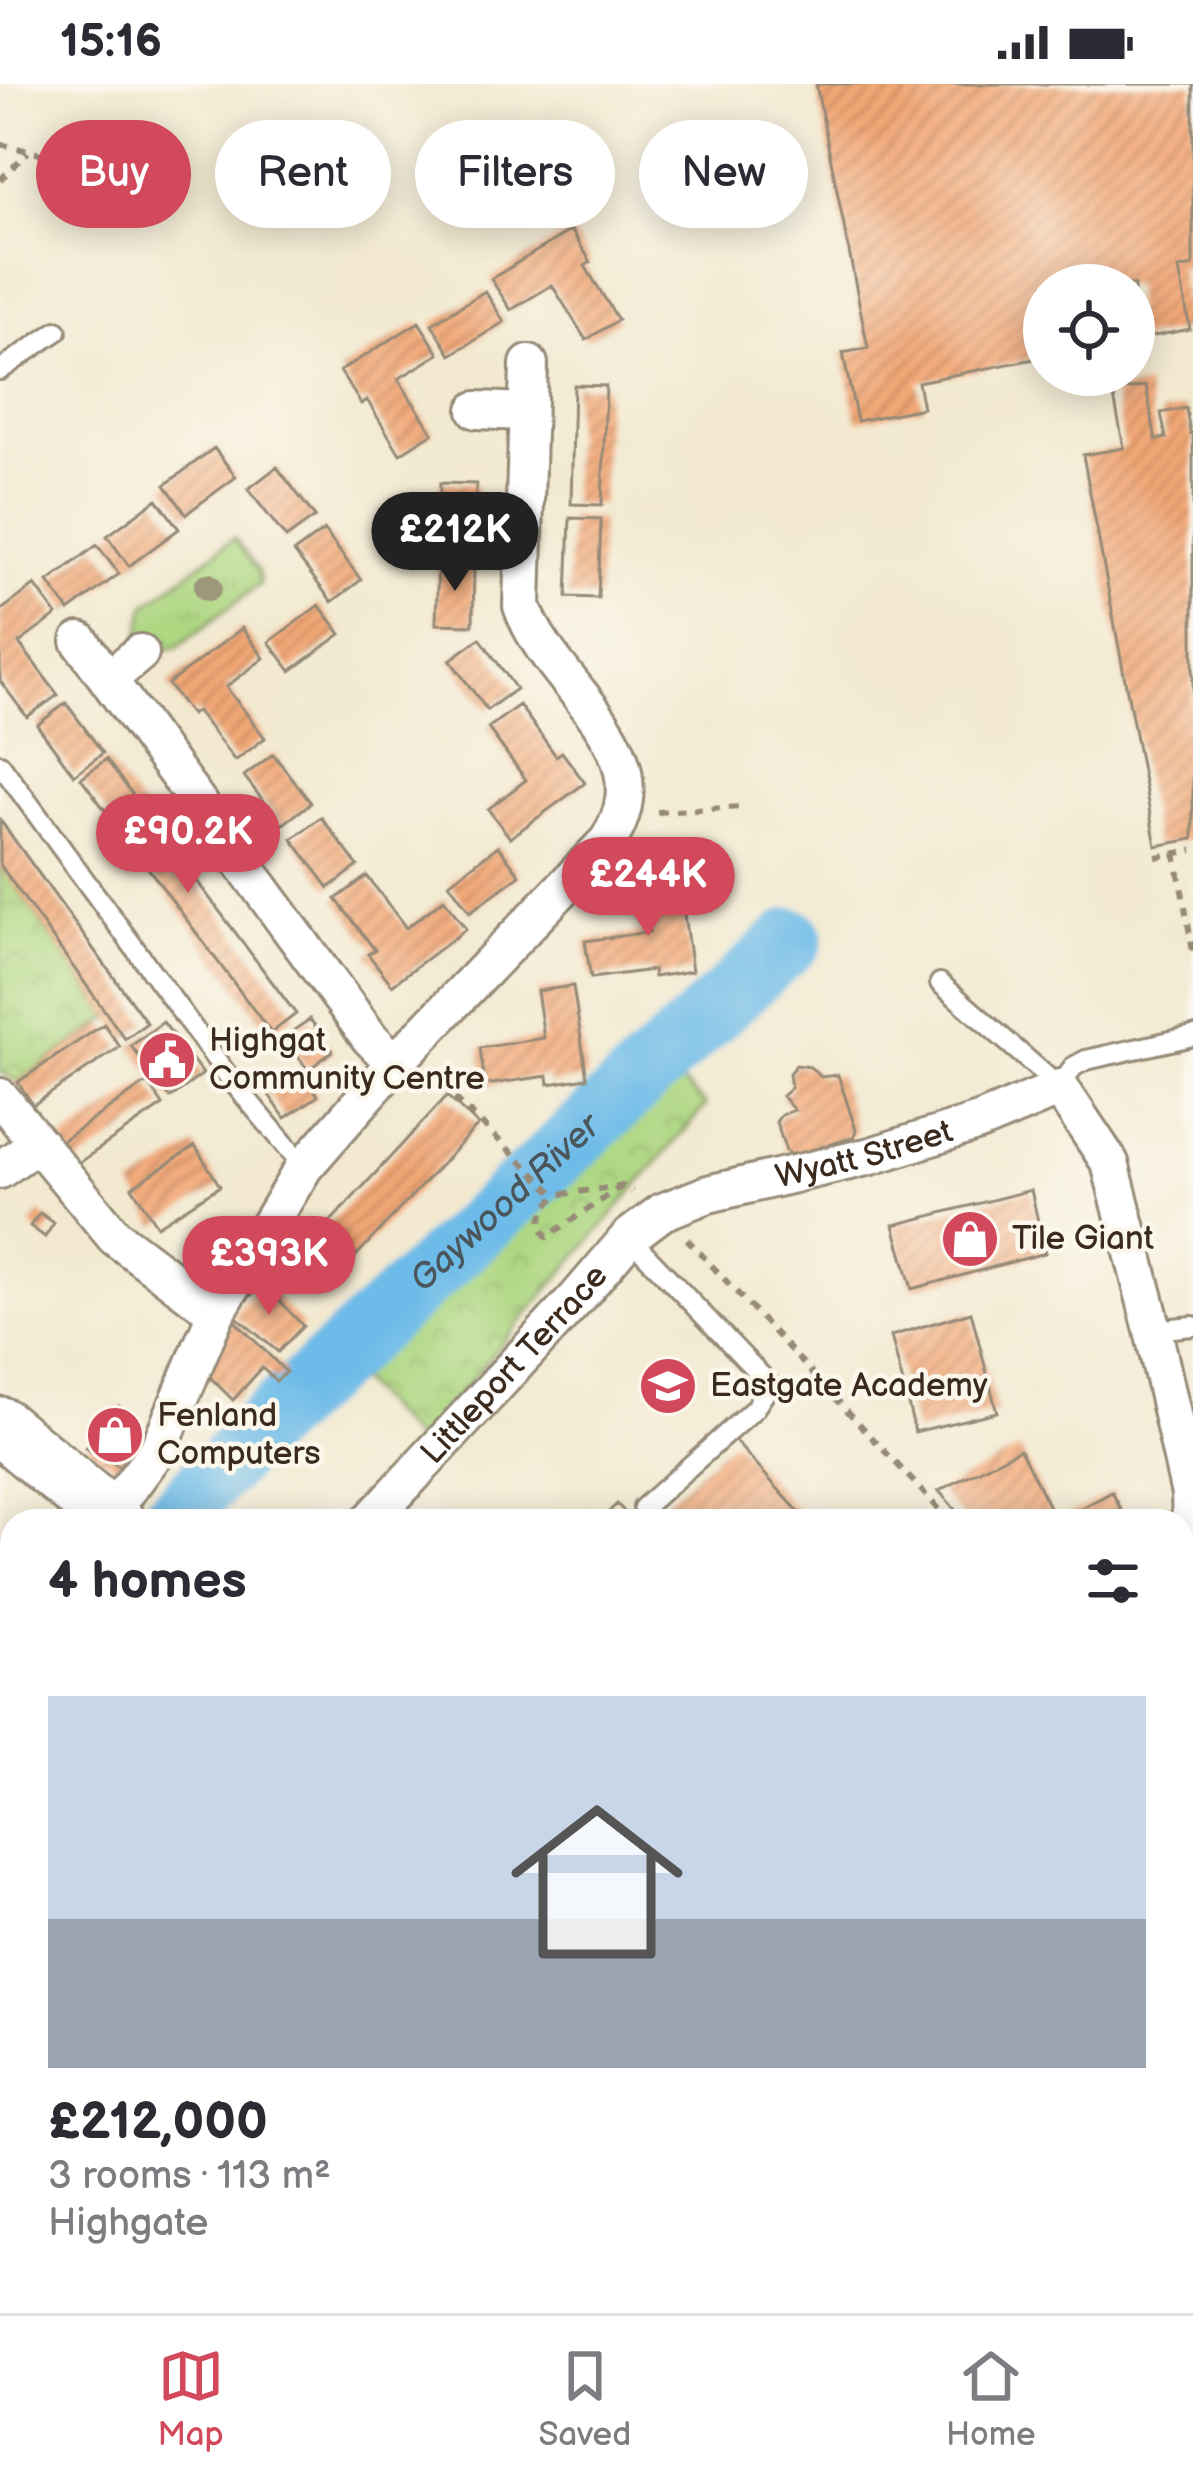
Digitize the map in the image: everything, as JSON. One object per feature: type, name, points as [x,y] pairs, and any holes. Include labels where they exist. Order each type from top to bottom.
[{"type":"main road","points":[[0,1426],[101,1509]]},
{"type":"street","points":[[118,1509],[159,1448],[216,1313],[304,1167],[395,1063],[608,841],[619,823],[627,800],[620,756],[536,635],[522,606],[529,364]]},
{"type":"street","points":[[477,410],[526,412]]},
{"type":"street","points":[[80,641],[370,1038],[395,1063]]},
{"type":"street","points":[[109,680],[140,653]]},
{"type":"street","points":[[1060,1088],[1111,1163],[1192,1497]]},
{"type":"street","name":"Wyatt Street","points":[[662,1212],[708,1194],[871,1156],[979,1122],[1060,1088]]},
{"type":"street","points":[[0,1097],[115,1237],[216,1313]]},
{"type":"street","points":[[0,1170],[38,1143]]},
{"type":"street","name":"Littleport Terrace","points":[[381,1509],[629,1237],[662,1212]]},
{"type":"lane","points":[[0,370],[57,331]]},
{"type":"lane","points":[[3,776],[231,1080],[304,1167]]},
{"type":"lane","points":[[940,983],[1060,1088],[1073,1067],[1086,1060],[1193,1036]]},
{"type":"lane","points":[[629,1237],[770,1385],[754,1409],[643,1508]]},
{"type":"lane","points":[[1153,1330],[1193,1326]]},
{"type":"path","points":[[0,145],[36,154]]},
{"type":"path","points":[[0,180],[28,152]]},
{"type":"path","points":[[619,823],[656,812],[743,807]]},
{"type":"path","points":[[1156,857],[1193,850]]},
{"type":"path","points":[[1175,853],[1193,951]]},
{"type":"path","points":[[395,1063],[422,1066],[556,1195]]},
{"type":"path","points":[[622,1186],[547,1237],[541,1229],[541,1215],[556,1195],[600,1189],[622,1186]]},
{"type":"path","points":[[662,1212],[939,1509]]},
{"type":"green space","points":[[234,538],[258,571],[260,584],[177,647],[152,652],[140,636],[145,606]]},
{"type":"green space","points":[[0,865],[110,1018],[18,1082],[0,1072]]},
{"type":"green space","points":[[651,1054],[706,1105],[417,1443],[325,1345],[526,1176]]},
{"type":"building","points":[[816,84],[1193,84],[1193,266],[1179,269],[1190,329],[1155,336],[1155,264],[1023,264],[1023,361],[918,382],[923,408],[857,421],[843,353],[868,348]]},
{"type":"building","points":[[571,230],[591,262],[585,266],[618,320],[586,340],[552,285],[511,310],[491,279]]},
{"type":"building","points":[[485,291],[504,322],[451,355],[432,324]]},
{"type":"building","points":[[419,322],[439,354],[398,379],[433,433],[400,454],[367,400],[361,404],[340,371]]},
{"type":"building","points":[[574,385],[606,386],[602,505],[571,504]]},
{"type":"building","points":[[1114,396],[1148,396],[1156,440],[1166,438],[1161,413],[1186,408],[1193,432],[1193,839],[1156,846],[1083,455],[1124,448]]},
{"type":"building","points":[[214,448],[236,477],[186,514],[165,485]]},
{"type":"building","points":[[277,467],[315,517],[286,538],[248,489]]},
{"type":"building","points":[[440,483],[476,484],[475,546],[439,545]]},
{"type":"building","points":[[157,499],[179,529],[129,566],[107,536]]},
{"type":"building","points":[[570,518],[601,519],[598,598],[567,597]]},
{"type":"building","points":[[324,530],[361,580],[332,602],[294,552]]},
{"type":"building","points":[[97,545],[119,574],[69,611],[48,582]]},
{"type":"building","points":[[438,562],[474,563],[473,625],[436,624]]},
{"type":"building","points":[[35,585],[57,615],[19,643],[58,695],[27,717],[0,681],[0,611]]},
{"type":"building","points":[[319,605],[341,634],[291,671],[269,642]]},
{"type":"building","points":[[242,628],[264,658],[226,687],[265,738],[235,761],[197,711],[191,715],[168,684]]},
{"type":"building","points":[[480,638],[516,689],[487,710],[450,660]]},
{"type":"building","points":[[66,703],[103,753],[74,775],[37,725]]},
{"type":"building","points":[[519,705],[556,756],[562,752],[585,783],[510,838],[488,809],[526,780],[488,728]]},
{"type":"building","points":[[273,754],[311,803],[282,825],[244,776]]},
{"type":"building","points":[[106,759],[296,1014],[271,1033],[81,778]]},
{"type":"building","points":[[321,817],[358,866],[329,888],[292,839]]},
{"type":"building","points":[[0,820],[147,1023],[125,1039],[0,865]]},
{"type":"building","points":[[498,846],[520,875],[470,912],[449,883]]},
{"type":"building","points":[[367,876],[406,928],[444,899],[466,929],[392,985],[368,954],[375,950],[336,899]]},
{"type":"building","points":[[679,879],[692,971],[654,977],[653,970],[591,978],[585,941],[649,932],[642,884]]},
{"type":"building","points":[[573,986],[587,1078],[549,1084],[548,1076],[485,1085],[480,1048],[544,1038],[537,991]]},
{"type":"building","points":[[310,1019],[333,1051],[308,1070],[284,1037]]},
{"type":"building","name":"Highgat Community Centre","points":[[163,1022],[203,1074],[170,1098],[131,1046]]},
{"type":"building","points":[[104,1024],[120,1047],[33,1105],[18,1082]]},
{"type":"building","points":[[796,1065],[810,1067],[821,1077],[838,1075],[856,1130],[854,1137],[793,1156],[786,1151],[776,1122],[794,1110],[782,1096],[791,1088],[789,1073]]},
{"type":"building","points":[[300,1069],[318,1096],[285,1118],[267,1092]]},
{"type":"building","points":[[148,1082],[163,1105],[77,1164],[61,1141]]},
{"type":"building","points":[[447,1096],[478,1125],[327,1287],[296,1259]]},
{"type":"building","points":[[195,1146],[220,1186],[157,1226],[132,1187]]},
{"type":"building","name":"Tile Giant","points":[[1031,1190],[1045,1253],[912,1289],[894,1225]]},
{"type":"building","points":[[40,1213],[54,1223],[45,1237],[30,1226]]},
{"type":"building","points":[[263,1283],[303,1326],[278,1352],[233,1314]]},
{"type":"building","points":[[971,1312],[997,1412],[915,1432],[891,1336]]},
{"type":"building","points":[[233,1319],[286,1372],[276,1381],[262,1368],[233,1400],[199,1366]]},
{"type":"building","name":"Fenland Computers","points":[[119,1406],[141,1423],[120,1467],[85,1448]]},
{"type":"building","points":[[734,1440],[796,1509],[657,1509]]},
{"type":"building","points":[[1020,1449],[1050,1509],[955,1509],[939,1491]]},
{"type":"building","points":[[1112,1492],[1121,1509],[1080,1509]]},
{"type":"waterway","name":"Gaywood River","points":[[182,1509],[260,1429],[792,939]]},
{"type":"place","name":"Highgat Community Centre","points":[[167,1060]]},
{"type":"place","name":"Tile Giant","points":[[970,1239]]},
{"type":"place","name":"Eastgate Academy","points":[[668,1386]]},
{"type":"place","name":"Fenland Computers","points":[[115,1435]]}]
